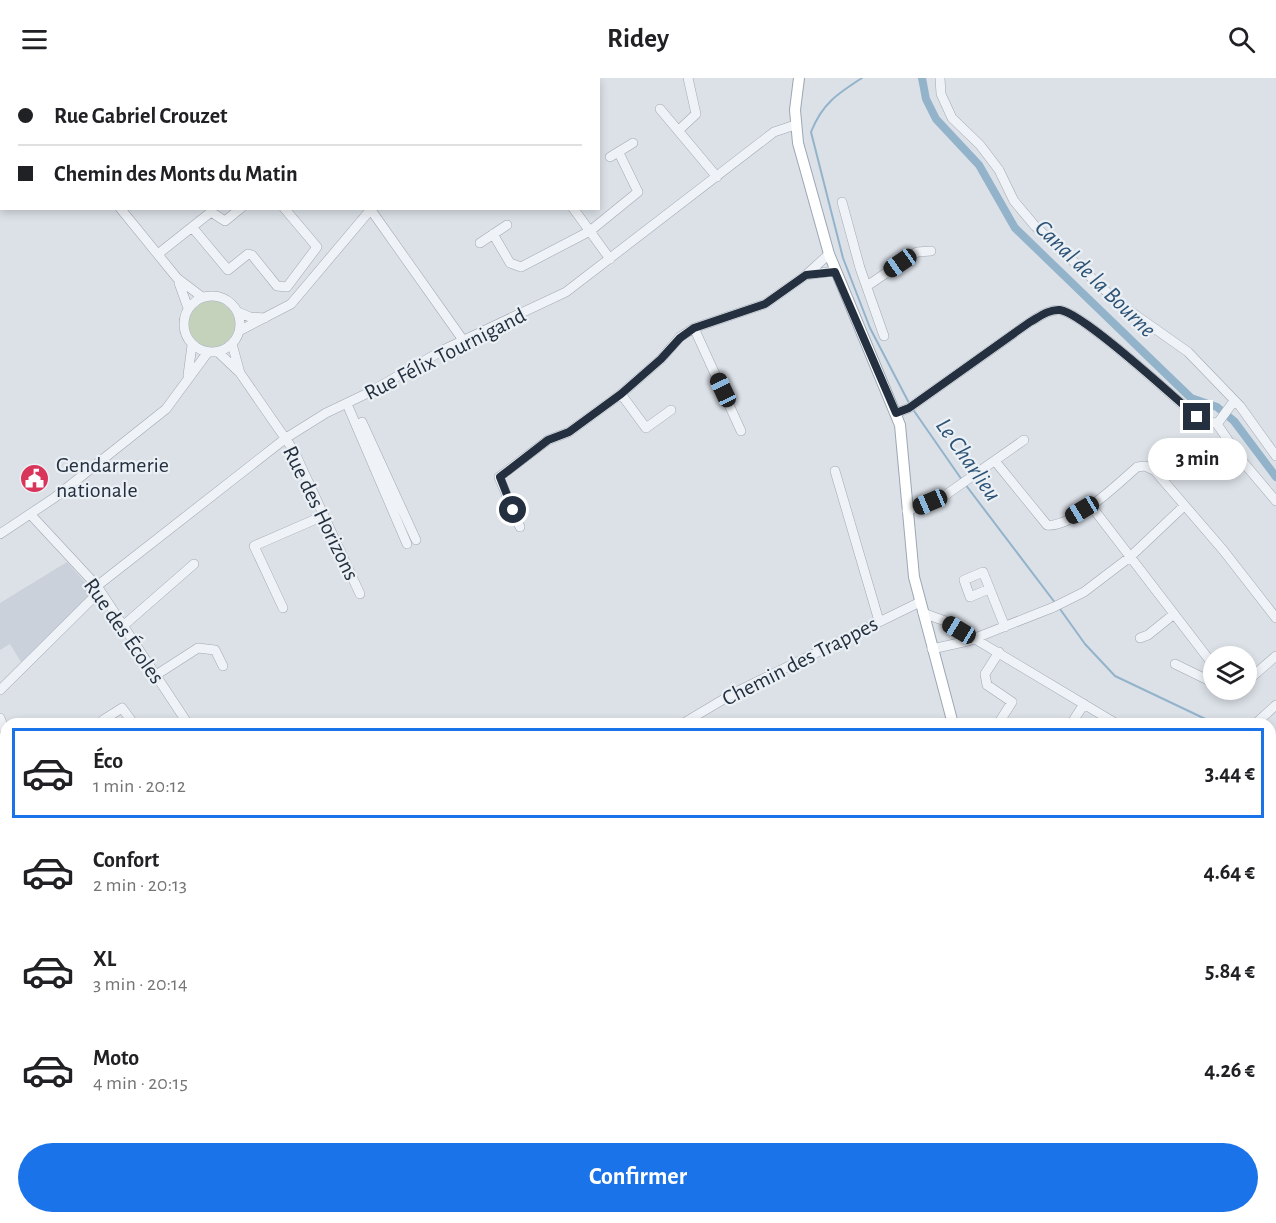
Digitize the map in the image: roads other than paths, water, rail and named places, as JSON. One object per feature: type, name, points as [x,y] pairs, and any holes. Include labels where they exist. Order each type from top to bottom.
[{"type":"main road","points":[[799,78],[795,125],[829,254],[835,272],[864,315],[902,435],[910,548],[921,607],[951,718]]},
{"type":"street","points":[[679,130],[696,114],[688,78]]},
{"type":"street","points":[[940,78],[941,94],[952,118],[980,145],[999,170],[1014,201],[1035,226],[1119,304],[1188,352],[1232,404],[1253,423],[1276,456]]},
{"type":"street","points":[[660,109],[717,177]]},
{"type":"street","name":"Rue Félix Tournigand","points":[[0,690],[98,589],[285,438],[463,340],[550,302],[610,259],[774,132],[795,125]]},
{"type":"street","points":[[494,234],[510,262],[521,267],[591,231],[638,192],[614,155],[633,143]]},
{"type":"street","points":[[842,202],[846,222],[867,286],[864,315],[884,336]]},
{"type":"street","points":[[122,210],[177,278],[202,297],[223,298],[238,312],[250,317],[270,317]]},
{"type":"street","points":[[158,254],[211,212],[225,220],[238,210]]},
{"type":"street","points":[[192,227],[228,270],[248,254],[252,255],[277,286],[282,288],[287,287],[316,247],[286,210]]},
{"type":"street","points":[[239,331],[270,317],[291,304],[370,210]]},
{"type":"street","points":[[372,210],[463,340]]},
{"type":"street","points":[[575,210],[610,259]]},
{"type":"street","points":[[480,243],[507,225]]},
{"type":"street","points":[[867,286],[917,252],[931,251]]},
{"type":"street","points":[[520,527],[500,477],[548,440],[569,432],[621,394],[661,359],[680,338],[694,328],[765,304],[806,275],[829,254]]},
{"type":"street","points":[[302,268],[315,278]]},
{"type":"street","points":[[806,275],[835,272]]},
{"type":"street","points":[[177,278],[188,308],[183,327],[192,345],[186,380]]},
{"type":"street","points":[[188,308],[202,297]]},
{"type":"street","points":[[896,413],[911,406],[1030,322],[1046,313],[1060,310],[1085,322],[1197,417],[1219,422],[1244,462],[1276,501]]},
{"type":"street","points":[[0,534],[31,515],[166,409],[186,380],[213,352],[232,344],[239,331],[238,312]]},
{"type":"street","points":[[694,328],[741,431]]},
{"type":"street","name":"Rue des Horizons","points":[[232,344],[240,373]]},
{"type":"street","points":[[192,345],[213,352]]},
{"type":"street","name":"Rue des Horizons","points":[[213,352],[240,373],[294,451],[360,594]]},
{"type":"street","points":[[621,394],[646,428],[671,410]]},
{"type":"street","points":[[350,402],[412,542]]},
{"type":"street","points":[[1219,422],[1232,404]]},
{"type":"street","points":[[907,511],[946,494],[1024,440]]},
{"type":"street","points":[[995,461],[1047,525],[1055,526],[1092,507],[1137,467],[1145,465],[1155,471],[1223,550],[1276,618]]},
{"type":"street","points":[[835,471],[879,621]]},
{"type":"street","points":[[932,649],[1005,627],[1084,592],[1130,557],[1184,506]]},
{"type":"street","points":[[1092,507],[1203,652]]},
{"type":"street","name":"Rue des Écoles","points":[[31,515],[98,589],[184,718]]},
{"type":"street","points":[[283,608],[254,546],[323,516]]},
{"type":"street","points":[[123,626],[194,564]]},
{"type":"street","points":[[990,589],[1005,627]]},
{"type":"street","points":[[921,607],[1107,718]]},
{"type":"street","name":"Chemin des Trappes","points":[[692,718],[734,693],[879,621],[921,607]]},
{"type":"street","points":[[1140,638],[1148,635],[1174,614]]},
{"type":"street","points":[[156,675],[198,648],[215,650],[223,666]]},
{"type":"street","points":[[999,652],[985,674],[987,685],[1012,702],[1002,718]]},
{"type":"street","points":[[1257,674],[1274,662]]},
{"type":"street","points":[[1175,664],[1203,678]]},
{"type":"street","points":[[1075,718],[1084,704]]},
{"type":"street","points":[[1262,718],[1276,705]]},
{"type":"street","points":[[107,718],[122,708],[129,718]]},
{"type":"waterway","name":"Le Charlieu","points":[[862,78],[831,100],[820,114],[811,132],[843,258],[870,328],[909,403]]},
{"type":"waterway","name":"Canal de la Bourne","points":[[922,78],[926,99],[936,119],[979,165],[1015,228],[1191,398],[1217,407],[1234,421],[1276,477]]},
{"type":"waterway","name":"Le Charlieu","points":[[912,408],[962,480]]},
{"type":"waterway","name":"Le Charlieu","points":[[965,484],[1056,604]]},
{"type":"waterway","name":"Le Charlieu","points":[[1060,609],[1085,644],[1115,676],[1203,718]]},
{"type":"place","name":"Gendarmerie nationale","points":[[35,478]]}]
